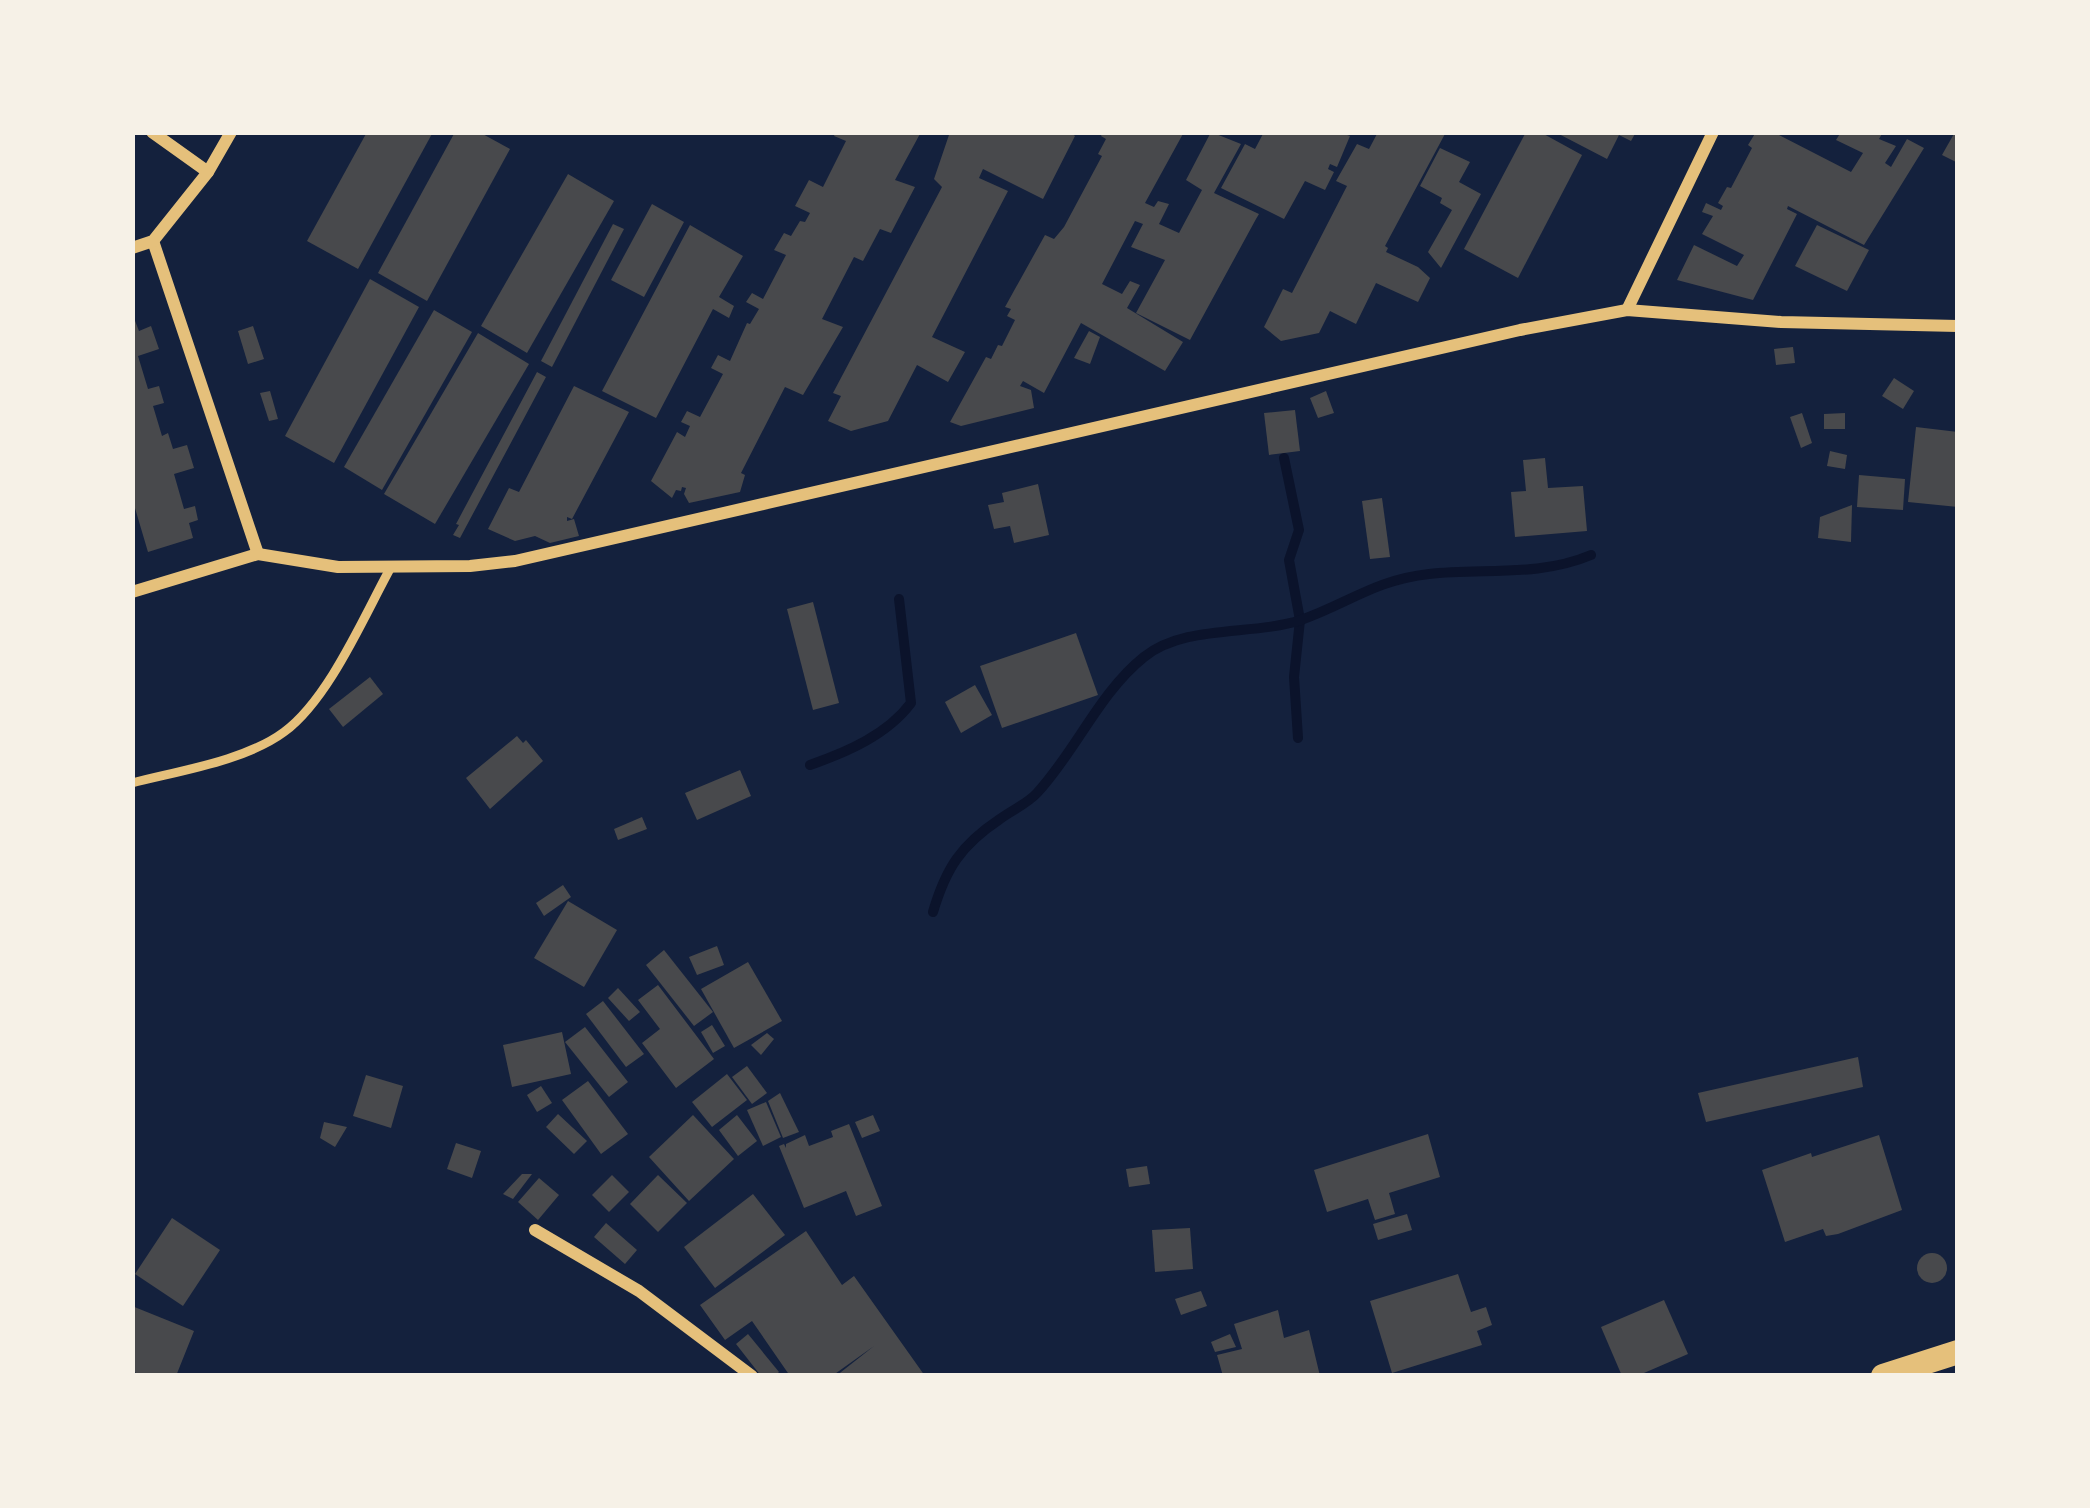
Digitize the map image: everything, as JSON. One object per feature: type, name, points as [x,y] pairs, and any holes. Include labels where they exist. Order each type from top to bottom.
[{"type":"main road","points":[[1883,1376],[1958,1352]]},
{"type":"street","points":[[152,132],[208,172]]},
{"type":"street","points":[[132,248],[153,241],[208,172],[231,132]]},
{"type":"street","points":[[1627,310],[1713,132]]},
{"type":"street","points":[[153,241],[258,554]]},
{"type":"street","points":[[132,592],[258,554],[338,567],[514,561],[1627,310],[1781,322],[1958,326]]},
{"type":"street","points":[[535,1230],[639,1291],[752,1376]]},
{"type":"lane","points":[[132,784],[243,753],[284,732],[320,695],[391,567]]},
{"type":"building","points":[[367,132],[433,132],[358,269],[307,241]]},
{"type":"building","points":[[455,132],[479,132],[510,149],[427,301],[378,273]]},
{"type":"building","points":[[836,132],[921,132],[895,180],[915,187],[891,233],[880,229],[863,261],[854,257],[822,319],[843,327],[803,395],[785,387],[741,473],[745,475],[740,492],[689,503],[682,487],[672,498],[651,481],[677,432],[685,437],[690,426],[681,422],[687,411],[700,417],[723,374],[711,368],[718,355],[730,361],[747,323],[759,309],[746,302],[752,293],[763,299],[786,255],[774,250],[784,233],[791,236],[810,213],[795,206],[809,180],[823,187],[846,141],[834,136]]},
{"type":"building","points":[[950,132],[1070,132],[1075,136],[1043,199],[983,169],[979,178],[1008,191],[932,337],[965,352],[948,382],[917,365],[888,421],[851,431],[828,421],[841,396],[833,393],[942,187],[934,179]]},
{"type":"building","points":[[1103,132],[1184,132],[1145,203],[1154,207],[1158,201],[1169,204],[1159,224],[1179,233],[1202,190],[1186,180],[1211,132],[1241,144],[1214,193],[1259,214],[1190,340],[1136,313],[1165,260],[1131,247],[1143,224],[1135,221],[1102,284],[1122,294],[1130,281],[1140,285],[1127,308],[1183,342],[1165,371],[1081,323],[1044,393],[1023,381],[1020,386],[1031,390],[1034,408],[961,426],[950,422],[986,357],[991,359],[998,345],[1002,346],[1015,320],[1007,316],[1011,309],[1005,307],[1045,235],[1054,239],[1064,227],[1102,156],[1098,154],[1106,139]]},
{"type":"building","points":[[1264,132],[1350,136],[1337,167],[1330,164],[1328,169],[1334,172],[1325,190],[1305,181],[1284,219],[1221,188],[1245,144],[1255,149]]},
{"type":"building","points":[[1378,132],[1446,132],[1385,246],[1386,252],[1430,278],[1418,302],[1376,283],[1356,324],[1330,311],[1319,333],[1281,341],[1264,327],[1283,289],[1292,293],[1347,186],[1336,181],[1357,144],[1369,149]]},
{"type":"building","points":[[1526,132],[1540,132],[1582,155],[1518,278],[1464,249]]},
{"type":"building","points":[[1555,132],[1636,132],[1631,141],[1619,135],[1607,159]]},
{"type":"building","points":[[1756,132],[1773,132],[1851,172],[1863,153],[1836,140],[1841,132],[1883,132],[1879,139],[1896,146],[1885,163],[1891,167],[1907,139],[1924,148],[1864,245],[1788,206],[1797,214],[1753,300],[1677,280],[1694,245],[1737,266],[1744,255],[1702,234],[1713,216],[1702,212],[1706,203],[1721,210],[1718,203],[1727,187],[1731,188]]},
{"type":"building","points":[[1958,132],[1958,163],[1942,155]]},
{"type":"building","points":[[1440,148],[1470,162],[1459,182],[1481,194],[1441,268],[1428,252],[1452,210],[1420,186]]},
{"type":"building","points":[[568,174],[614,201],[527,353],[481,326]]},
{"type":"building","points":[[652,204],[684,222],[644,297],[611,280]]},
{"type":"building","points":[[613,224],[624,229],[552,367],[541,361]]},
{"type":"building","points":[[690,225],[743,256],[719,297],[734,306],[729,318],[713,309],[656,418],[602,391]]},
{"type":"building","points":[[1817,225],[1869,250],[1847,291],[1795,266]]},
{"type":"building","points":[[370,279],[419,307],[334,463],[285,436]]},
{"type":"building","points":[[434,310],[472,332],[382,490],[344,467]]},
{"type":"building","points":[[132,313],[139,331],[151,326],[159,349],[138,356],[148,389],[159,386],[164,403],[153,406],[162,436],[168,433],[173,449],[187,445],[194,468],[174,474],[184,509],[195,506],[198,520],[189,523],[193,538],[148,552],[132,498]]},
{"type":"building","points":[[253,326],[264,359],[248,364],[238,331]]},
{"type":"building","points":[[1089,331],[1100,337],[1090,364],[1074,358]]},
{"type":"building","points":[[478,333],[529,364],[435,524],[384,494]]},
{"type":"building","points":[[1793,347],[1795,363],[1776,365],[1774,349]]},
{"type":"building","points":[[537,372],[546,377],[460,538],[453,535],[456,524]]},
{"type":"building","points":[[1894,378],[1914,391],[1903,409],[1882,396]]},
{"type":"building","points":[[574,386],[629,412],[572,519],[567,517],[567,521],[574,519],[579,536],[550,543],[535,536],[515,541],[488,529],[509,488],[519,492]]},
{"type":"building","points":[[270,391],[278,419],[269,421],[260,393]]},
{"type":"building","points":[[1326,391],[1334,413],[1318,418],[1310,398]]},
{"type":"building","points":[[1295,410],[1300,451],[1269,455],[1264,413]]},
{"type":"building","points":[[1802,413],[1812,443],[1801,448],[1790,417]]},
{"type":"building","points":[[1845,413],[1845,429],[1824,429],[1824,414]]},
{"type":"building","points":[[1916,427],[1958,432],[1958,507],[1908,502]]},
{"type":"building","points":[[1830,451],[1847,455],[1845,469],[1827,466]]},
{"type":"building","points":[[1545,458],[1548,488],[1583,486],[1587,531],[1515,537],[1511,492],[1526,491],[1523,460]]},
{"type":"building","points":[[1859,475],[1905,479],[1903,510],[1857,507]]},
{"type":"building","points":[[1038,484],[1049,535],[1014,543],[1010,526],[994,529],[988,505],[1004,502],[1002,493]]},
{"type":"building","points":[[1382,498],[1390,557],[1370,559],[1362,501]]},
{"type":"building","points":[[1852,505],[1851,542],[1818,538],[1820,517]]},
{"type":"building","points":[[813,602],[839,703],[813,710],[787,609]]},
{"type":"building","points":[[1076,633],[1098,695],[1002,728],[980,666]]},
{"type":"building","points":[[370,677],[383,694],[343,727],[329,709]]},
{"type":"building","points":[[975,685],[992,715],[961,733],[945,702]]},
{"type":"building","points":[[517,736],[543,761],[490,809],[466,778]]},
{"type":"building","points":[[740,770],[751,796],[697,820],[685,793]]},
{"type":"building","points":[[642,817],[647,829],[618,840],[614,829]]},
{"type":"building","points":[[563,885],[571,897],[544,916],[536,903]]},
{"type":"building","points":[[568,901],[617,930],[584,987],[534,958]]},
{"type":"building","points":[[717,946],[724,965],[697,975],[689,957]]},
{"type":"building","points":[[664,950],[713,1012],[694,1026],[646,965]]},
{"type":"building","points":[[748,962],[782,1021],[734,1048],[701,989]]},
{"type":"building","points":[[658,985],[714,1059],[676,1088],[642,1043],[660,1029],[638,1000]]},
{"type":"building","points":[[618,988],[640,1012],[629,1021],[608,998]]},
{"type":"building","points":[[603,1001],[644,1054],[626,1067],[586,1014]]},
{"type":"building","points":[[712,1025],[725,1046],[713,1053],[701,1032]]},
{"type":"building","points":[[585,1027],[628,1082],[609,1097],[565,1042]]},
{"type":"building","points":[[562,1032],[571,1074],[512,1087],[503,1045]]},
{"type":"building","points":[[767,1033],[774,1039],[761,1055],[751,1045]]},
{"type":"building","points":[[1858,1057],[1863,1087],[1706,1122],[1698,1093]]},
{"type":"building","points":[[747,1066],[767,1093],[752,1104],[732,1077]]},
{"type":"building","points":[[727,1074],[747,1100],[712,1127],[692,1102]]},
{"type":"building","points":[[366,1075],[403,1086],[391,1128],[353,1116]]},
{"type":"building","points":[[588,1081],[628,1134],[601,1154],[562,1100]]},
{"type":"building","points":[[541,1086],[552,1103],[537,1112],[527,1095]]},
{"type":"building","points":[[780,1093],[799,1132],[783,1138],[768,1101]]},
{"type":"building","points":[[766,1102],[781,1137],[763,1146],[747,1110]]},
{"type":"building","points":[[558,1114],[587,1141],[574,1154],[546,1127]]},
{"type":"building","points":[[693,1115],[734,1159],[689,1201],[649,1157]]},
{"type":"building","points":[[737,1115],[757,1141],[738,1156],[719,1130]]},
{"type":"building","points":[[873,1115],[880,1131],[862,1138],[855,1122]]},
{"type":"building","points":[[324,1122],[347,1127],[335,1147],[320,1138]]},
{"type":"building","points":[[849,1124],[882,1206],[856,1216],[846,1191],[804,1208],[779,1146],[786,1148],[805,1135],[809,1146],[833,1137],[831,1131]]},
{"type":"building","points":[[1428,1134],[1440,1177],[1389,1193],[1395,1214],[1375,1220],[1368,1199],[1327,1212],[1314,1170]]},
{"type":"building","points":[[1879,1135],[1902,1210],[1838,1234],[1826,1236],[1823,1229],[1785,1242],[1762,1170]]},
{"type":"building","points":[[456,1143],[481,1151],[472,1178],[447,1169]]},
{"type":"building","points":[[1147,1166],[1150,1184],[1129,1187],[1126,1169]]},
{"type":"building","points":[[522,1174],[532,1174],[513,1199],[503,1194]]},
{"type":"building","points":[[612,1175],[629,1192],[609,1212],[592,1195]]},
{"type":"building","points":[[658,1175],[687,1203],[658,1232],[630,1204]]},
{"type":"building","points":[[539,1178],[559,1195],[538,1220],[518,1202]]},
{"type":"building","points":[[753,1194],[785,1235],[715,1288],[684,1247]]},
{"type":"building","points":[[1407,1214],[1412,1230],[1378,1240],[1373,1224]]},
{"type":"building","points":[[172,1218],[220,1250],[183,1306],[135,1274]]},
{"type":"building","points":[[606,1223],[637,1250],[625,1264],[594,1237]]},
{"type":"building","points":[[1190,1228],[1193,1269],[1155,1272],[1152,1230]]},
{"type":"building","points":[[806,1231],[842,1285],[854,1276],[925,1376],[836,1376],[874,1346],[832,1376],[790,1376],[752,1321],[725,1340],[700,1305]]},
{"type":"building","points":[[1932,1253],[1943,1257],[1947,1268],[1943,1279],[1932,1283],[1921,1279],[1917,1268],[1921,1257]]},
{"type":"building","points":[[1458,1274],[1471,1312],[1486,1307],[1492,1325],[1477,1331],[1482,1345],[1392,1373],[1370,1301]]},
{"type":"building","points":[[1201,1291],[1207,1306],[1181,1315],[1175,1299]]},
{"type":"building","points":[[1664,1300],[1688,1354],[1637,1376],[1622,1376],[1601,1327]]},
{"type":"building","points":[[132,1306],[194,1331],[176,1376],[143,1376],[132,1371]]},
{"type":"building","points":[[1278,1310],[1284,1338],[1309,1330],[1320,1376],[1223,1376],[1217,1355],[1242,1349],[1234,1324]]},
{"type":"building","points":[[748,1334],[779,1372],[775,1376],[761,1376],[736,1344]]},
{"type":"building","points":[[1230,1334],[1236,1347],[1215,1352],[1211,1342]]},
{"type":"waterway","points":[[1284,458],[1299,530],[1289,560],[1300,620],[1294,677],[1298,738]]},
{"type":"waterway","points":[[933,912],[943,883],[965,848],[1037,793],[1128,671],[1161,647],[1199,635],[1301,620],[1410,577],[1531,569],[1591,555]]},
{"type":"waterway","points":[[810,765],[878,733],[911,703],[899,599]]}]
